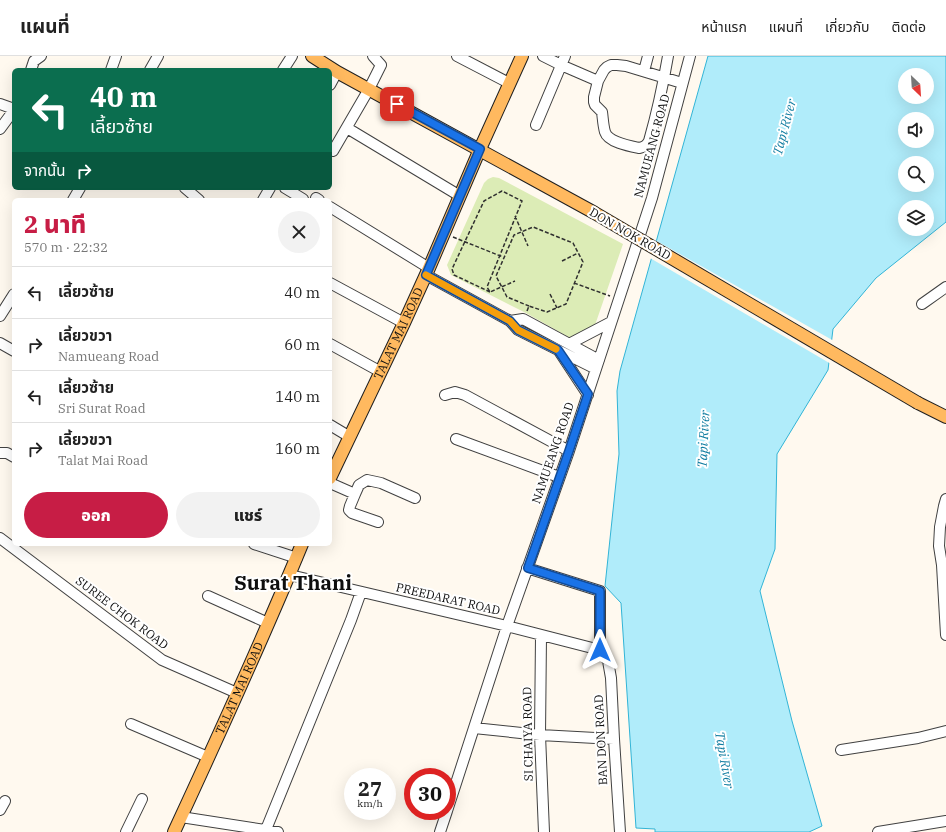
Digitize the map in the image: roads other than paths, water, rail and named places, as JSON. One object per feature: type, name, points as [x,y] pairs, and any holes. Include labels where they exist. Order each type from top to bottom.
[{"type":"main road","name":"DON NOK ROAD","points":[[312,56],[332,68]]},
{"type":"main road","name":"TALAT MAI ROAD","points":[[332,474],[404,323],[522,56]]},
{"type":"main road","name":"DON NOK ROAD","points":[[332,68],[592,212],[918,403],[946,417]]},
{"type":"main road","name":"TALAT MAI ROAD","points":[[174,832],[290,575],[301,546]]},
{"type":"street","points":[[32,68],[34,61],[41,56]]},
{"type":"street","points":[[112,68],[116,56]]},
{"type":"street","points":[[151,68],[158,56]]},
{"type":"street","points":[[284,68],[292,56]]},
{"type":"street","points":[[333,151],[370,89],[381,65],[373,56]]},
{"type":"street","points":[[458,56],[509,83]]},
{"type":"street","points":[[543,56],[563,60],[598,81]]},
{"type":"street","points":[[644,72],[648,56]]},
{"type":"street","points":[[668,56],[665,77],[652,132],[647,144],[642,148],[639,148],[612,140],[606,135],[602,112],[596,108],[594,102],[598,81],[607,67],[617,65],[665,77],[682,83]]},
{"type":"street","name":"NAMUEANG ROAD","points":[[456,783],[507,626],[598,365],[652,198],[690,56]]},
{"type":"street","points":[[536,125],[563,60]]},
{"type":"street","points":[[332,81],[338,72]]},
{"type":"street","points":[[0,104],[12,108]]},
{"type":"street","points":[[0,129],[12,112]]},
{"type":"street","points":[[347,128],[460,196]]},
{"type":"street","points":[[652,132],[668,137]]},
{"type":"street","points":[[188,190],[198,198]]},
{"type":"street","points":[[289,190],[303,198]]},
{"type":"street","points":[[332,208],[427,272],[510,321],[518,330],[558,350],[598,365]]},
{"type":"street","points":[[332,284],[404,323]]},
{"type":"street","points":[[922,304],[946,287]]},
{"type":"street","points":[[0,316],[12,297]]},
{"type":"street","points":[[510,321],[523,319],[569,344],[598,365]]},
{"type":"street","points":[[569,344],[612,322]]},
{"type":"street","points":[[0,343],[12,350]]},
{"type":"street","points":[[332,345],[381,372]]},
{"type":"street","points":[[558,350],[588,394]]},
{"type":"street","points":[[445,394],[454,392],[465,395],[569,451]]},
{"type":"street","points":[[332,427],[350,437]]},
{"type":"street","points":[[456,439],[559,477]]},
{"type":"street","points":[[0,454],[7,453],[12,457]]},
{"type":"street","points":[[378,522],[352,513],[349,510],[358,485],[367,480],[415,498]]},
{"type":"street","points":[[332,484],[355,494]]},
{"type":"street","points":[[946,499],[940,526],[939,546],[942,565],[946,635]]},
{"type":"street","name":"SUREE CHOK ROAD","points":[[0,538],[162,660],[237,693]]},
{"type":"street","points":[[260,546],[296,558]]},
{"type":"street","points":[[528,568],[600,591],[600,650]]},
{"type":"street","name":"PREEDARAT ROAD","points":[[290,575],[507,626],[600,650]]},
{"type":"street","points":[[265,831],[361,592]]},
{"type":"street","points":[[208,596],[268,623]]},
{"type":"street","name":"SI CHAIYA ROAD","points":[[541,636],[540,735],[544,832]]},
{"type":"street","name":"BAN DON ROAD","points":[[600,650],[608,661],[611,678],[620,832]]},
{"type":"street","points":[[131,724],[208,757]]},
{"type":"street","points":[[474,728],[540,735],[614,739]]},
{"type":"street","points":[[841,750],[918,738],[946,731]]},
{"type":"street","points":[[126,832],[142,799]]},
{"type":"street","points":[[0,810],[6,801]]},
{"type":"street","points":[[181,817],[278,832]]},
{"type":"street","name":"NAMUEANG ROAD","points":[[440,832],[444,820]]},
{"type":"street","points":[[878,832],[946,821]]},
{"type":"water","name":"Tapi River","points":[[708,56],[946,56],[946,222],[934,232],[934,200],[898,200],[898,236],[928,236],[876,278],[833,329],[828,370],[777,454],[775,549],[760,591],[792,721],[822,826],[809,832],[655,832],[655,829],[636,828],[621,603],[605,586],[619,454],[617,391],[620,371]]},
{"type":"district","name":"Surat Thani","points":[[293,583]]}]
